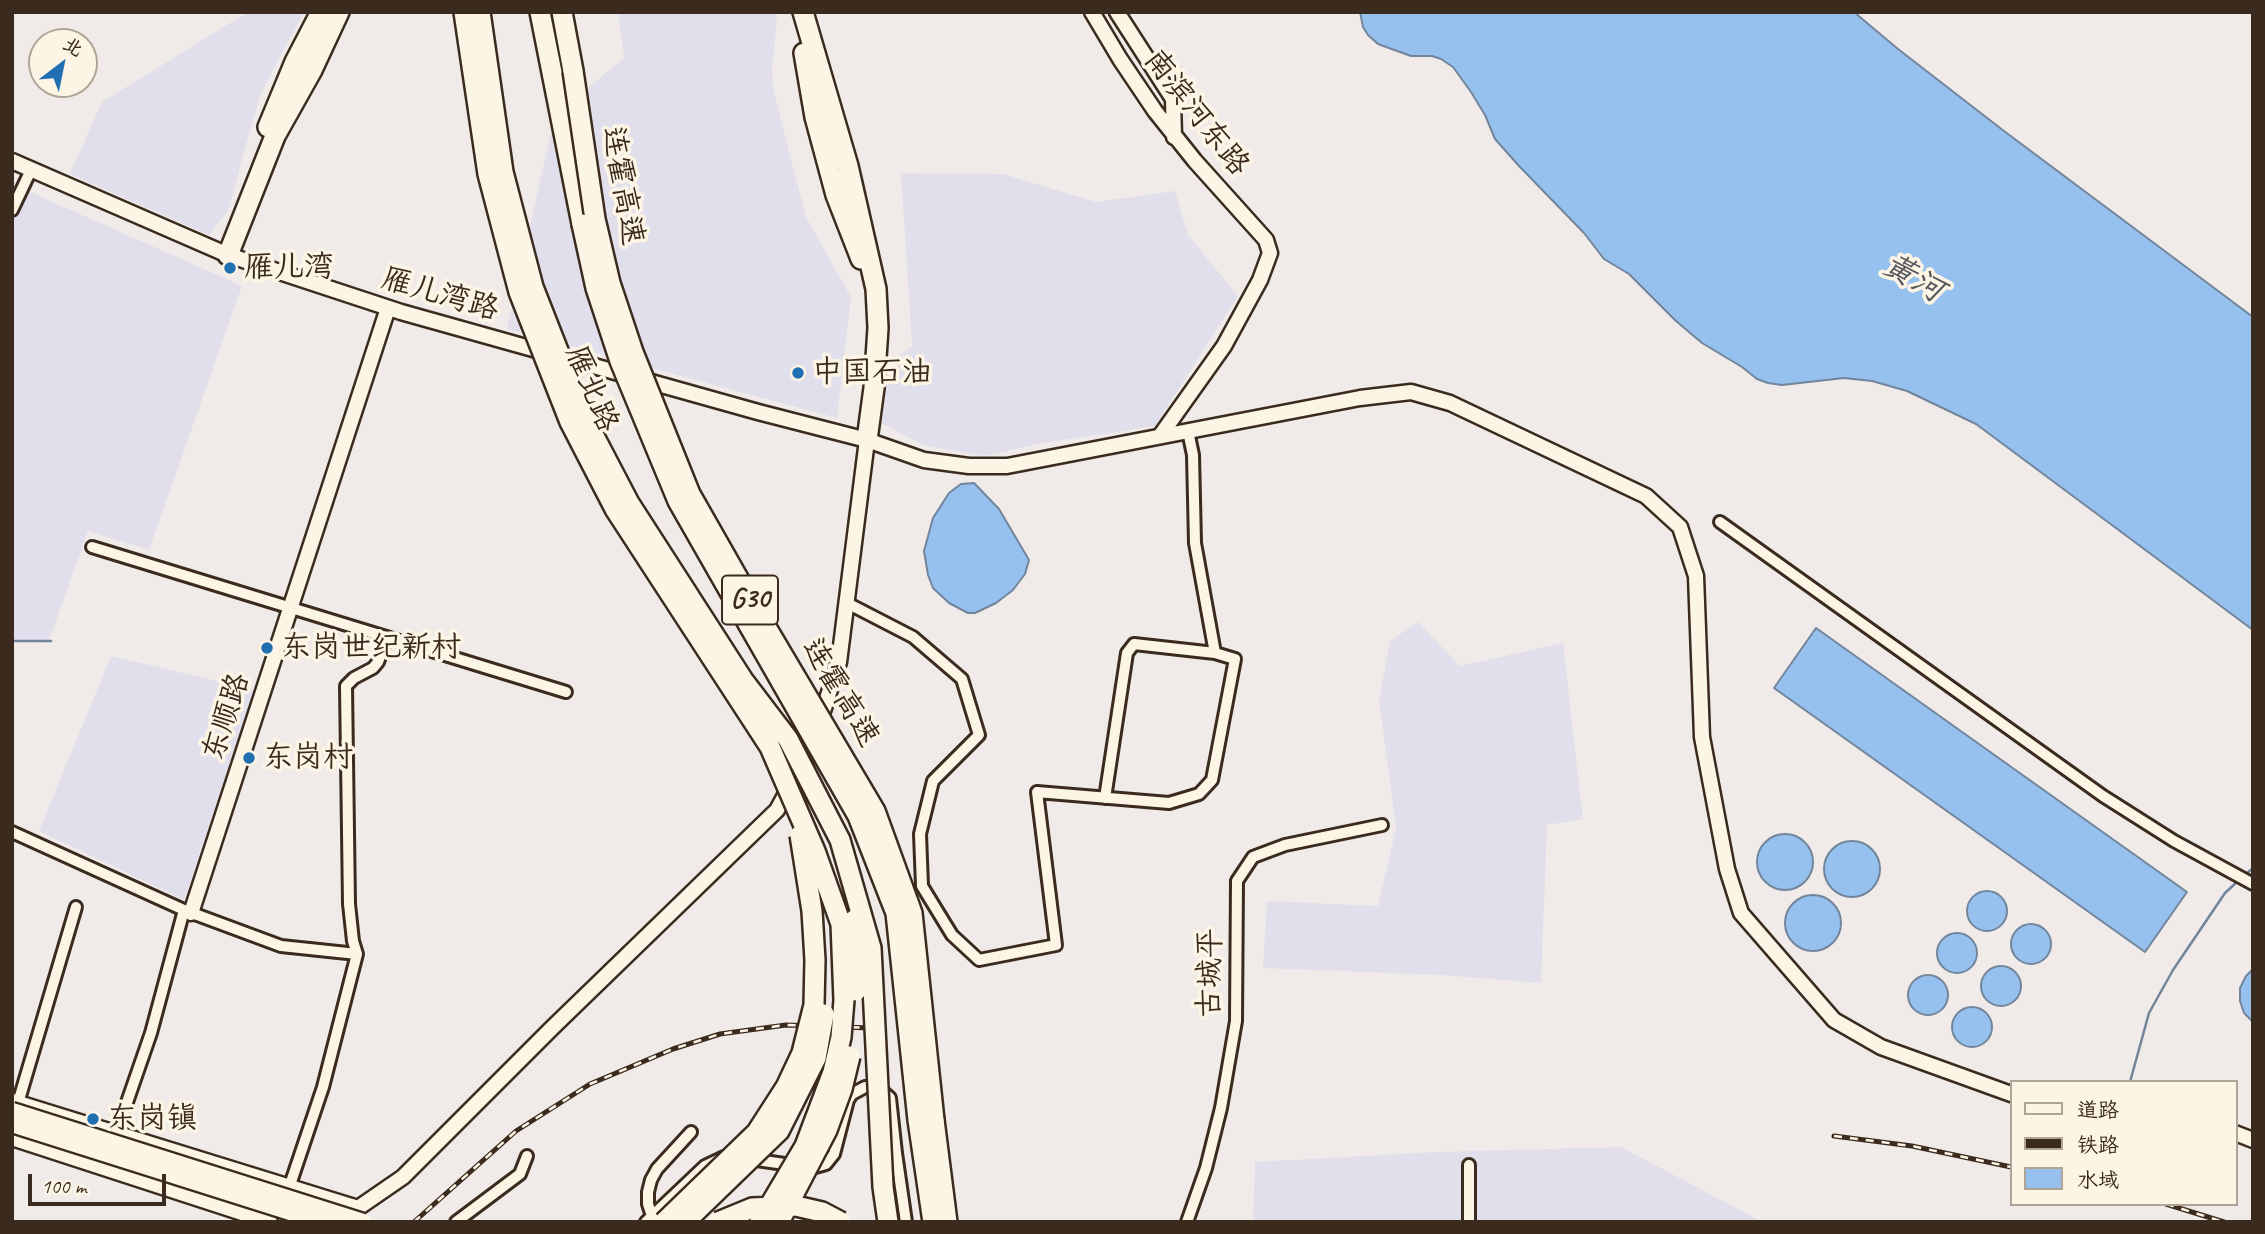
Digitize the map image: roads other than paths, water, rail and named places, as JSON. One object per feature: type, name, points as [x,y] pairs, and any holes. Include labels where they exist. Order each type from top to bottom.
[{"type":"highway","points":[[224,253],[295,62],[321,12]]},
{"type":"highway","points":[[224,253],[275,136],[312,70],[339,12]]},
{"type":"highway","name":"雁北路","points":[[464,12],[491,187],[519,292],[570,422],[615,509],[769,747],[796,810]]},
{"type":"highway","name":"雁北路","points":[[480,12],[503,172],[533,287],[584,417],[637,515],[743,680],[788,739],[810,780]]},
{"type":"highway","points":[[540,12],[561,72]]},
{"type":"highway","name":"连霍高速","points":[[551,12],[582,224],[596,288],[620,361],[678,502],[858,816],[896,912],[926,1120],[947,1222]]},
{"type":"highway","name":"连霍高速","points":[[562,12],[561,72],[610,284],[632,352],[690,494],[875,811],[912,913],[933,1222]]},
{"type":"highway","points":[[561,72],[570,12]]},
{"type":"highway","points":[[792,12],[806,64],[815,117],[836,195],[866,279],[869,328],[862,391],[863,439]]},
{"type":"highway","points":[[803,12],[848,166],[876,289],[878,328],[874,388],[863,439]]},
{"type":"highway","points":[[779,1222],[827,1130],[842,1089],[852,1046],[856,1003],[853,910],[810,780]]},
{"type":"highway","points":[[810,780],[840,840],[871,948],[883,1187],[888,1222]]},
{"type":"highway","points":[[654,1220],[757,1132],[786,1087],[802,1053],[814,1005],[815,960],[812,911],[796,810]]},
{"type":"highway","points":[[685,1222],[779,1131],[816,1058],[825,1008],[826,961],[820,914],[796,810]]},
{"type":"highway","points":[[761,1222],[806,1146],[832,1072],[841,1037],[844,1000],[841,924],[815,851],[796,810]]},
{"type":"highway","points":[[718,1222],[751,1208],[796,1206],[822,1212],[841,1222]]},
{"type":"main road","points":[[14,1105],[360,1215]]},
{"type":"main road","points":[[12,1124],[322,1222]]},
{"type":"street","name":"南滨河东路","points":[[1092,12],[1137,86],[1174,137],[1266,240],[1270,253],[1260,280],[1224,345],[1160,436]]},
{"type":"street","name":"南滨河东路","points":[[1117,12],[1173,99],[1174,137]]},
{"type":"street","name":"雁儿湾路","points":[[12,161],[224,253],[388,308],[863,439],[924,460],[969,466],[1007,466],[1360,398],[1411,392],[1450,403],[1646,496],[1680,527],[1696,576],[1702,737],[1727,869],[1741,912],[1835,1020],[1881,1047],[2010,1094]]},
{"type":"street","points":[[12,210],[31,170]]},
{"type":"street","name":"东顺路","points":[[91,1163],[110,1132],[151,1033],[188,911],[388,308]]},
{"type":"street","points":[[1188,431],[1192,455],[1195,543],[1216,653]]},
{"type":"street","points":[[344,1222],[360,1215],[403,1177],[777,810],[811,748],[839,662],[864,470],[863,439]]},
{"type":"street","points":[[1720,522],[2103,796],[2174,841],[2250,882]]},
{"type":"street","points":[[92,547],[566,692]]},
{"type":"street","points":[[847,603],[913,637],[962,679],[979,735],[933,781],[920,834],[922,886],[952,935],[979,960],[1056,945],[1037,792],[1105,798],[1169,803],[1199,794],[1212,780],[1235,659],[1216,653],[1134,644],[1127,653],[1105,798]]},
{"type":"street","points":[[289,1188],[323,1087],[357,954],[349,904],[346,686],[354,678],[373,668],[387,638]]},
{"type":"street","name":"古城平","points":[[1187,1222],[1206,1168],[1221,1108],[1236,1021],[1237,881],[1253,857],[1285,845],[1381,825]]},
{"type":"street","points":[[12,832],[188,911],[281,946],[357,954]]},
{"type":"street","points":[[76,907],[14,1105],[340,1204],[360,1215]]},
{"type":"street","points":[[691,1132],[657,1169],[651,1180],[648,1204],[654,1220],[705,1166],[726,1156],[812,1168],[826,1164],[834,1154],[848,1100],[858,1089],[872,1086],[880,1088],[890,1098],[906,1222]]},
{"type":"street","points":[[12,1138],[261,1220]]},
{"type":"street","points":[[456,1222],[520,1174],[527,1156]]},
{"type":"street","points":[[1469,1165],[1469,1222]]},
{"type":"street","points":[[314,1222],[340,1204]]},
{"type":"water","name":"黄河","points":[[1360,12],[1854,12],[2004,131],[2253,317],[2253,630],[1976,424],[1907,391],[1872,381],[1844,378],[1782,385],[1768,383],[1757,379],[1702,343],[1629,274],[1604,259],[1584,233],[1519,166],[1495,139],[1485,115],[1453,67],[1432,56],[1411,56],[1378,44],[1363,27]]},
{"type":"water","points":[[974,483],[999,509],[1029,560],[1025,574],[1013,590],[996,603],[975,613],[968,613],[949,603],[933,588],[924,551],[933,518],[949,493],[961,484]]},
{"type":"water","points":[[1816,628],[2187,892],[2145,952],[1774,688]]},
{"type":"water","points":[[1785,834],[1800,839],[1808,847],[1813,862],[1808,877],[1800,885],[1785,890],[1770,885],[1762,877],[1757,862],[1762,847],[1770,839]]},
{"type":"water","points":[[1852,841],[1867,846],[1875,854],[1880,869],[1875,884],[1867,892],[1852,897],[1837,892],[1829,884],[1824,869],[1829,854],[1837,846]]},
{"type":"water","points":[[1987,891],[1995,892],[2001,897],[2006,903],[2006,919],[2001,925],[1995,930],[1987,931],[1979,930],[1973,925],[1968,919],[1967,911],[1968,903],[1973,897],[1979,892]]},
{"type":"water","points":[[1813,895],[1828,900],[1836,908],[1841,923],[1836,938],[1828,946],[1813,951],[1798,946],[1790,938],[1785,923],[1790,908],[1798,900]]},
{"type":"water","points":[[2031,924],[2039,925],[2045,930],[2050,936],[2050,952],[2045,958],[2039,963],[2031,964],[2023,963],[2017,958],[2012,952],[2011,944],[2012,936],[2017,930],[2023,925]]},
{"type":"water","points":[[1957,933],[1965,934],[1971,939],[1976,945],[1976,961],[1971,967],[1965,972],[1957,973],[1949,972],[1943,967],[1938,961],[1937,953],[1938,945],[1943,939],[1949,934]]},
{"type":"water","points":[[2001,966],[2009,967],[2015,972],[2020,978],[2020,994],[2015,1000],[2009,1005],[2001,1006],[1993,1005],[1987,1000],[1982,994],[1981,986],[1982,978],[1987,972],[1993,967]]},
{"type":"water","points":[[2253,969],[2253,1022],[2244,1013],[2240,988]]},
{"type":"water","points":[[1928,975],[1936,976],[1942,981],[1947,987],[1947,1003],[1942,1009],[1936,1014],[1928,1015],[1920,1014],[1914,1009],[1909,1003],[1908,995],[1909,987],[1914,981],[1920,976]]},
{"type":"water","points":[[1972,1007],[1980,1008],[1986,1013],[1991,1019],[1991,1035],[1986,1041],[1980,1046],[1972,1047],[1964,1046],[1958,1041],[1953,1035],[1952,1027],[1953,1019],[1958,1013],[1964,1008]]},
{"type":"waterway","points":[[12,641],[51,641]]},
{"type":"waterway","points":[[2246,874],[2253,868]]},
{"type":"waterway","points":[[2131,1080],[2149,1013],[2173,970],[2225,893],[2238,881]]},
{"type":"railway","points":[[414,1222],[516,1131],[590,1084],[673,1049],[720,1034],[786,1025],[871,1028]]},
{"type":"railway","points":[[1834,1136],[1912,1146],[2010,1167]]},
{"type":"railway","points":[[2172,1206],[2224,1222]]},
{"type":"place","name":"雁儿湾","points":[[230,268]]},
{"type":"place","name":"中国石油","points":[[798,373]]},
{"type":"place","name":"东岗世纪新村","points":[[267,648]]},
{"type":"place","name":"东岗村","points":[[249,758]]},
{"type":"place","name":"东岗镇","points":[[93,1119]]}]
